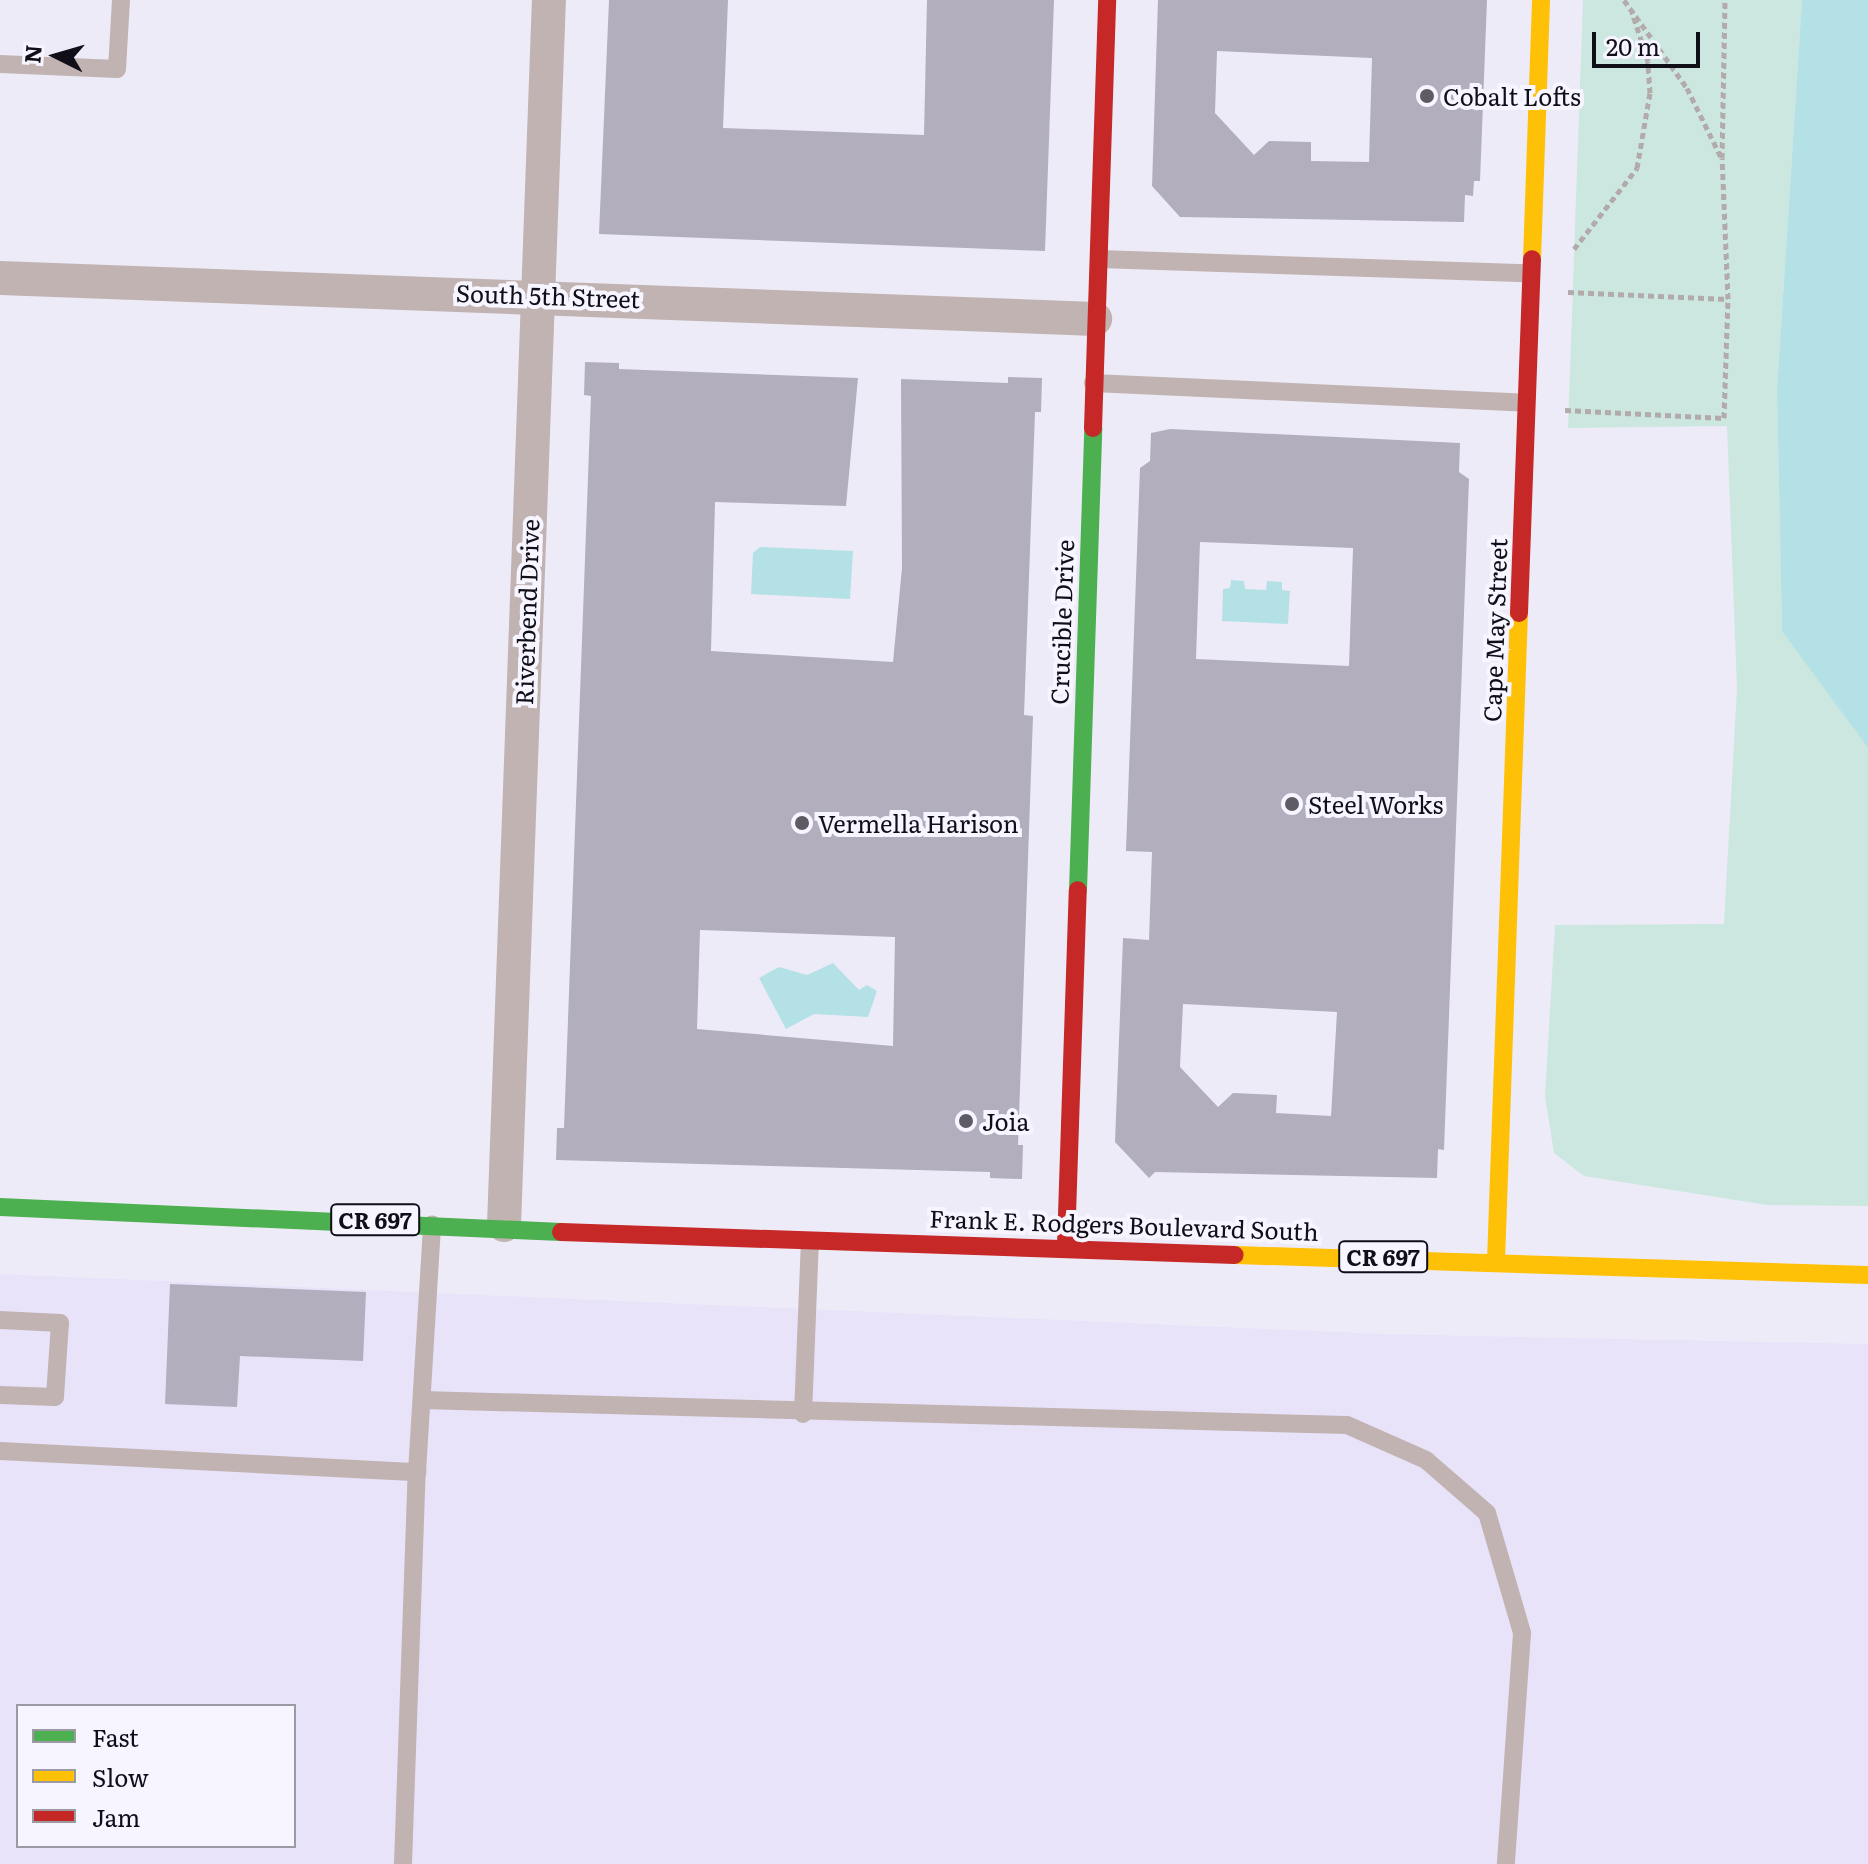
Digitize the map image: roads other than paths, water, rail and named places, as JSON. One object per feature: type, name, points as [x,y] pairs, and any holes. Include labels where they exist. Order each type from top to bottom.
[{"type":"street","name":"Riverbend Drive","points":[[504,1225],[549,0]]},
{"type":"street","name":"Crucible Drive","points":[[1066,1245],[1107,0]]},
{"type":"street","name":"Cape May Street","points":[[1496,1261],[1541,0]]},
{"type":"street","name":"South 5th Street","points":[[0,278],[538,294],[1095,319]]},
{"type":"street","name":"CR 697","points":[[0,1207],[433,1221],[702,1238],[810,1240]]},
{"type":"street","name":"Frank E. Rodgers Boulevard South","points":[[810,1240],[1066,1245],[1868,1275]]},
{"type":"lane","points":[[0,64],[117,69],[121,0]]},
{"type":"lane","points":[[1099,259],[1531,273]]},
{"type":"lane","points":[[1093,383],[1526,403]]},
{"type":"lane","points":[[403,1864],[417,1472],[433,1221]]},
{"type":"lane","points":[[803,1414],[810,1240]]},
{"type":"lane","points":[[0,1320],[60,1323],[55,1397],[0,1395]]},
{"type":"lane","points":[[422,1400],[803,1414],[1347,1425],[1426,1460],[1487,1513],[1522,1633],[1506,1864]]},
{"type":"lane","points":[[0,1451],[417,1472]]},
{"type":"place","name":"Cobalt Lofts","points":[[1427,96]]},
{"type":"place","name":"Steel Works","points":[[1292,804]]},
{"type":"place","name":"Vermella Harison","points":[[802,823]]},
{"type":"place","name":"Joia","points":[[966,1121]]}]
